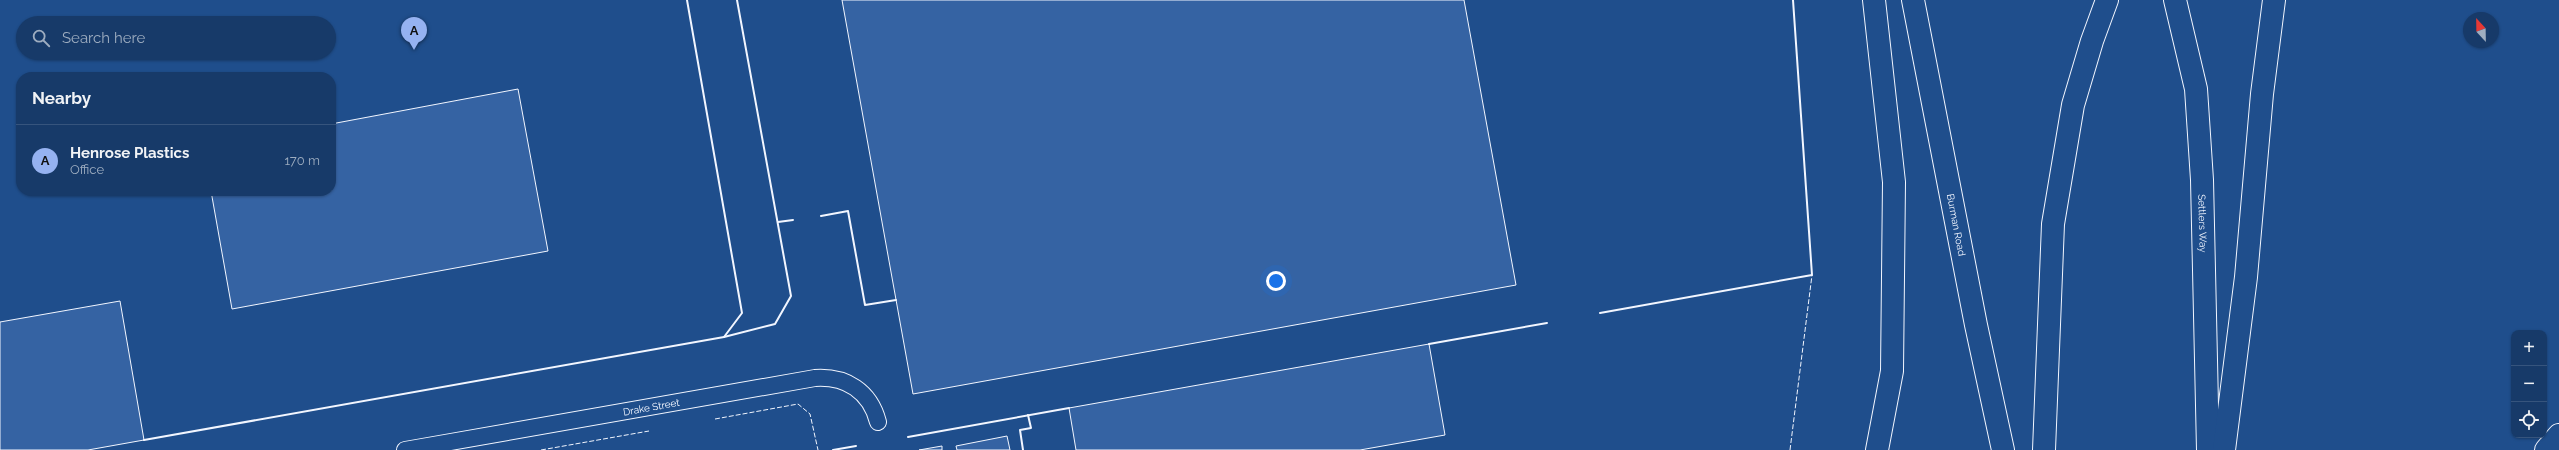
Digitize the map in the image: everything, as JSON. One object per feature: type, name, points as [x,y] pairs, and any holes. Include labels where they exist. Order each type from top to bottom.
[{"type":"main road","points":[[1874,0],[1894,182],[1892,371],[1877,450]]},
{"type":"main road","name":"Burman Road","points":[[1913,0],[1976,325],[2003,450]]},
{"type":"main road","points":[[2044,450],[2054,216],[2073,105],[2092,40],[2107,0]]},
{"type":"main road","points":[[2224,450],[2246,277],[2262,94],[2274,0]]},
{"type":"main road","name":"Settlers Way","points":[[2177,9],[2196,89],[2202,180],[2208,450]]},
{"type":"main road","points":[[2546,450],[2559,435]]},
{"type":"lane","name":"Drake Street","points":[[405,450],[815,378],[840,380],[861,391],[875,410],[878,422]]},
{"type":"building","points":[[842,0],[1464,0],[1516,285],[913,394]]},
{"type":"building","points":[[518,89],[548,251],[232,309],[212,196],[336,196],[336,123]]},
{"type":"building","points":[[120,301],[144,440],[88,450],[0,450],[0,322]]},
{"type":"building","points":[[1429,344],[1445,435],[1360,450],[1076,450],[1069,408]]},
{"type":"building","points":[[1007,436],[1010,450],[957,450],[956,446]]},
{"type":"building","points":[[942,446],[942,450],[919,450]]},
{"type":"fence","points":[[1790,450],[1812,275]]},
{"type":"fence","points":[[715,419],[798,404],[810,414],[818,450]]},
{"type":"fence","points":[[541,450],[649,431]]},
{"type":"wall","points":[[144,440],[724,337],[742,313],[687,0]]},
{"type":"wall","points":[[724,337],[775,324],[791,296],[737,0]]},
{"type":"wall","points":[[1600,313],[1812,275],[1793,0]]},
{"type":"wall","points":[[821,216],[848,211],[865,305],[896,300]]},
{"type":"wall","points":[[778,222],[793,220]]},
{"type":"wall","points":[[1429,344],[1547,323]]},
{"type":"wall","points":[[908,437],[1069,408]]},
{"type":"wall","points":[[1023,450],[1020,430],[1031,428],[1028,415]]},
{"type":"wall","points":[[833,450],[856,446]]},
{"type":"place","name":"Henrose Plastics","points":[[414,50]]}]
